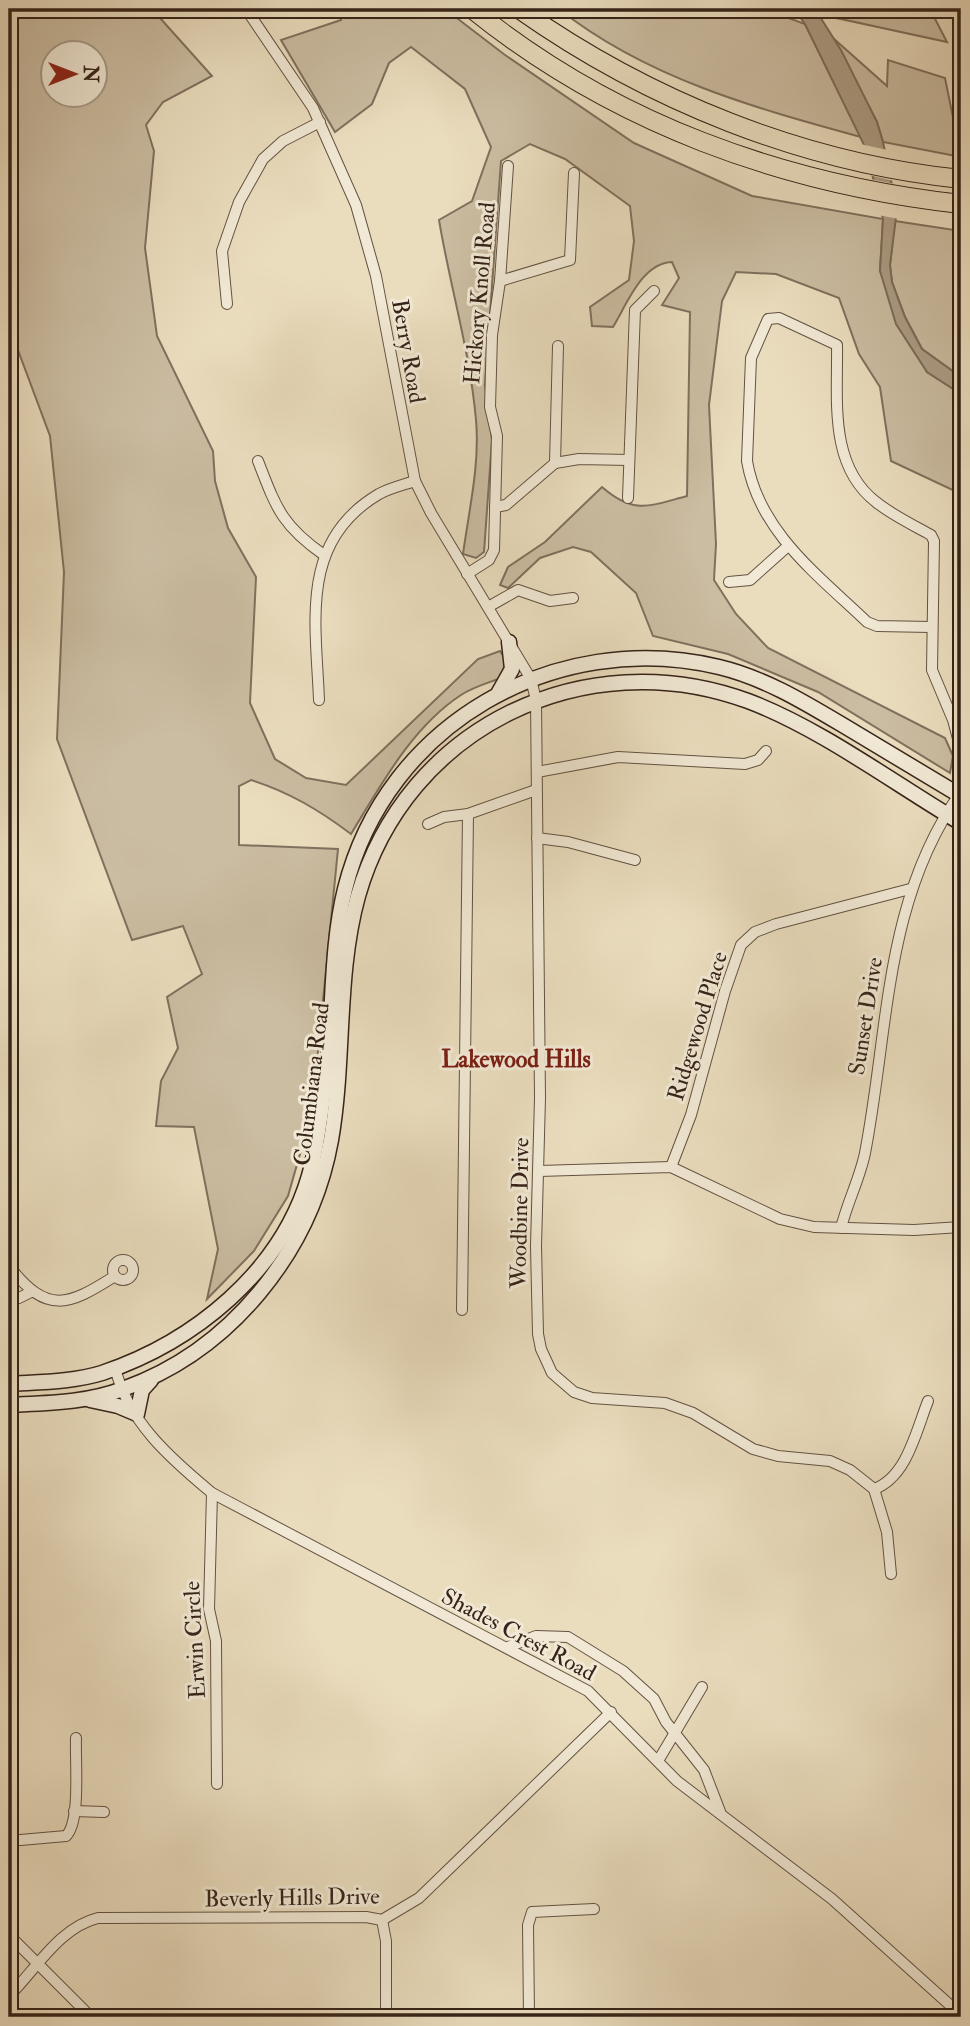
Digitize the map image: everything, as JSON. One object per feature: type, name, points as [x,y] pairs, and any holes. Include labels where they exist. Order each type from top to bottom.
[{"type":"highway","points":[[472,9],[583,88],[682,136],[768,166],[865,191],[961,204]]},
{"type":"highway","points":[[519,9],[589,54],[643,84],[760,133],[839,157],[961,179]]},
{"type":"main road","points":[[499,692],[512,669],[509,642]]},
{"type":"main road","name":"Columbiana Road","points":[[13,1382],[68,1380],[155,1352],[209,1318],[257,1272],[292,1216],[308,1177],[318,1127],[355,856],[390,788],[433,738],[499,692],[562,668],[611,659],[670,658],[721,667],[761,681],[799,699],[961,794]]},
{"type":"main road","name":"Columbiana Road","points":[[9,1405],[85,1399],[120,1391],[156,1376],[225,1328],[264,1288],[302,1231],[323,1178],[332,1137],[344,930],[373,855],[415,789],[471,735],[502,715],[536,700],[615,681],[645,680],[687,684],[749,701],[816,734],[961,824]]},
{"type":"main road","points":[[85,1399],[118,1406],[137,1414],[142,1390],[156,1376]]},
{"type":"street","name":"Berry Road","points":[[246,9],[292,73],[320,122],[356,205],[373,264],[415,481],[467,574],[531,679],[536,700]]},
{"type":"street","points":[[227,304],[222,251],[239,202],[263,159],[283,141],[320,122]]},
{"type":"street","name":"Hickory Knoll Road","points":[[467,574],[486,564],[493,555],[497,436],[490,407],[492,335],[500,282],[509,166]]},
{"type":"street","points":[[500,282],[570,260],[574,173]]},
{"type":"street","points":[[628,498],[635,310],[654,291]]},
{"type":"street","points":[[932,626],[877,626],[867,622],[778,536],[750,478],[747,461],[751,358],[768,319],[779,318],[838,345],[841,449],[857,479],[874,501],[932,535],[934,541],[932,670],[953,720],[961,750]]},
{"type":"street","points":[[555,463],[558,346]]},
{"type":"street","points":[[495,507],[506,505],[555,463],[579,458],[629,460]]},
{"type":"street","points":[[258,461],[279,514],[299,538],[324,555]]},
{"type":"street","points":[[319,700],[315,600],[324,555],[342,527],[361,506],[382,493],[415,481]]},
{"type":"street","points":[[729,582],[750,580],[788,546]]},
{"type":"street","points":[[488,607],[518,590],[550,601],[573,598]]},
{"type":"street","name":"Woodbine Drive","points":[[536,700],[540,915],[538,1334],[552,1373],[574,1392],[592,1398],[665,1403],[693,1413],[752,1449],[778,1456],[830,1461],[850,1470],[874,1489]]},
{"type":"street","points":[[537,772],[618,757],[745,764],[758,760],[766,751]]},
{"type":"street","points":[[428,824],[444,817],[468,814],[536,790]]},
{"type":"street","name":"Sunset Drive","points":[[841,1228],[864,1155],[890,978],[910,889],[945,814],[961,794]]},
{"type":"street","points":[[462,1310],[468,814]]},
{"type":"street","points":[[537,838],[568,842],[635,860]]},
{"type":"street","name":"Ridgewood Place","points":[[671,1167],[691,1115],[725,991],[741,945],[755,932],[776,924],[910,889]]},
{"type":"street","points":[[539,1171],[671,1167],[780,1219],[841,1228],[914,1230],[961,1227]]},
{"type":"street","points":[[9,1266],[32,1292],[49,1299],[74,1299],[115,1276]]},
{"type":"street","points":[[9,1297],[19,1298],[32,1292]]},
{"type":"street","name":"Shades Crest Road","points":[[115,1367],[120,1391],[163,1453],[212,1493],[588,1691],[677,1781],[832,1899],[961,2015]]},
{"type":"street","points":[[891,1574],[887,1532],[874,1489],[887,1485],[902,1466],[928,1401]]},
{"type":"street","name":"Erwin Circle","points":[[212,1493],[209,1609],[216,1641],[217,1784]]},
{"type":"street","points":[[508,1647],[536,1636],[568,1637],[640,1684],[654,1699],[674,1733],[704,1770],[721,1814]]},
{"type":"street","points":[[658,1761],[702,1687]]},
{"type":"street","name":"Beverly Hills Drive","points":[[9,1996],[79,1922],[98,1918],[366,1917],[382,1920],[419,1898],[611,1712]]},
{"type":"street","points":[[9,1841],[66,1836],[73,1824],[76,1738]]},
{"type":"street","points":[[74,1811],[104,1812]]},
{"type":"street","points":[[529,2017],[528,1924],[532,1912],[594,1909]]},
{"type":"street","points":[[382,1920],[386,1941],[386,2017]]},
{"type":"street","points":[[9,1935],[90,2017]]},
{"type":"shaded area","points":[[9,9],[152,9],[212,76],[163,102],[146,125],[154,151],[145,248],[157,336],[213,451],[215,481],[228,528],[256,577],[250,703],[275,759],[306,778],[346,785],[478,659],[500,651],[506,660],[501,678],[461,695],[427,723],[399,758],[351,834],[278,790],[251,780],[239,786],[239,845],[338,849],[312,1112],[288,1196],[254,1251],[207,1299],[218,1249],[194,1127],[156,1126],[161,1081],[178,1048],[167,997],[202,974],[183,926],[132,940],[57,739],[64,572],[50,436],[9,326]]},
{"type":"shaded area","points":[[338,9],[445,9],[505,55],[634,143],[752,196],[883,219],[880,271],[927,372],[961,394],[961,494],[891,461],[880,387],[859,354],[839,298],[776,274],[736,272],[722,301],[709,405],[716,544],[714,580],[736,614],[768,648],[945,738],[953,756],[950,773],[818,692],[728,654],[653,636],[636,593],[591,552],[573,547],[540,558],[508,588],[500,585],[508,567],[545,542],[602,487],[623,502],[642,506],[687,496],[690,312],[662,305],[679,278],[672,262],[661,264],[644,277],[613,327],[592,326],[590,307],[629,280],[634,241],[630,206],[565,159],[530,144],[501,161],[485,385],[492,440],[484,552],[476,558],[463,554],[475,470],[476,420],[469,369],[439,220],[472,201],[491,147],[465,89],[411,47],[389,63],[372,104],[335,132],[281,40],[341,20]]},
{"type":"shaded area","points":[[559,9],[764,9],[805,24],[861,137],[742,102],[665,72],[628,54]]},
{"type":"shaded area","points":[[794,9],[815,9],[841,50],[877,122],[897,209],[890,265],[892,282],[905,317],[922,349],[961,377],[961,394],[927,372],[896,324],[880,271],[883,219],[866,149],[805,24]]},
{"type":"shaded area","points":[[815,9],[930,9],[947,42],[818,14]]},
{"type":"shaded area","points":[[833,38],[887,86],[888,60],[945,78],[961,157],[883,142],[877,122]]},
{"type":"shaded area","points":[[895,221],[961,231],[961,377],[922,349],[905,317],[892,282],[890,265]]},
{"type":"pier","points":[[860,144],[888,150],[894,181],[869,175]]},
{"type":"pier","points":[[870,179],[895,184],[899,219],[878,215]]},
{"type":"district","name":"Lakewood Hills","points":[[516,1059]]}]
